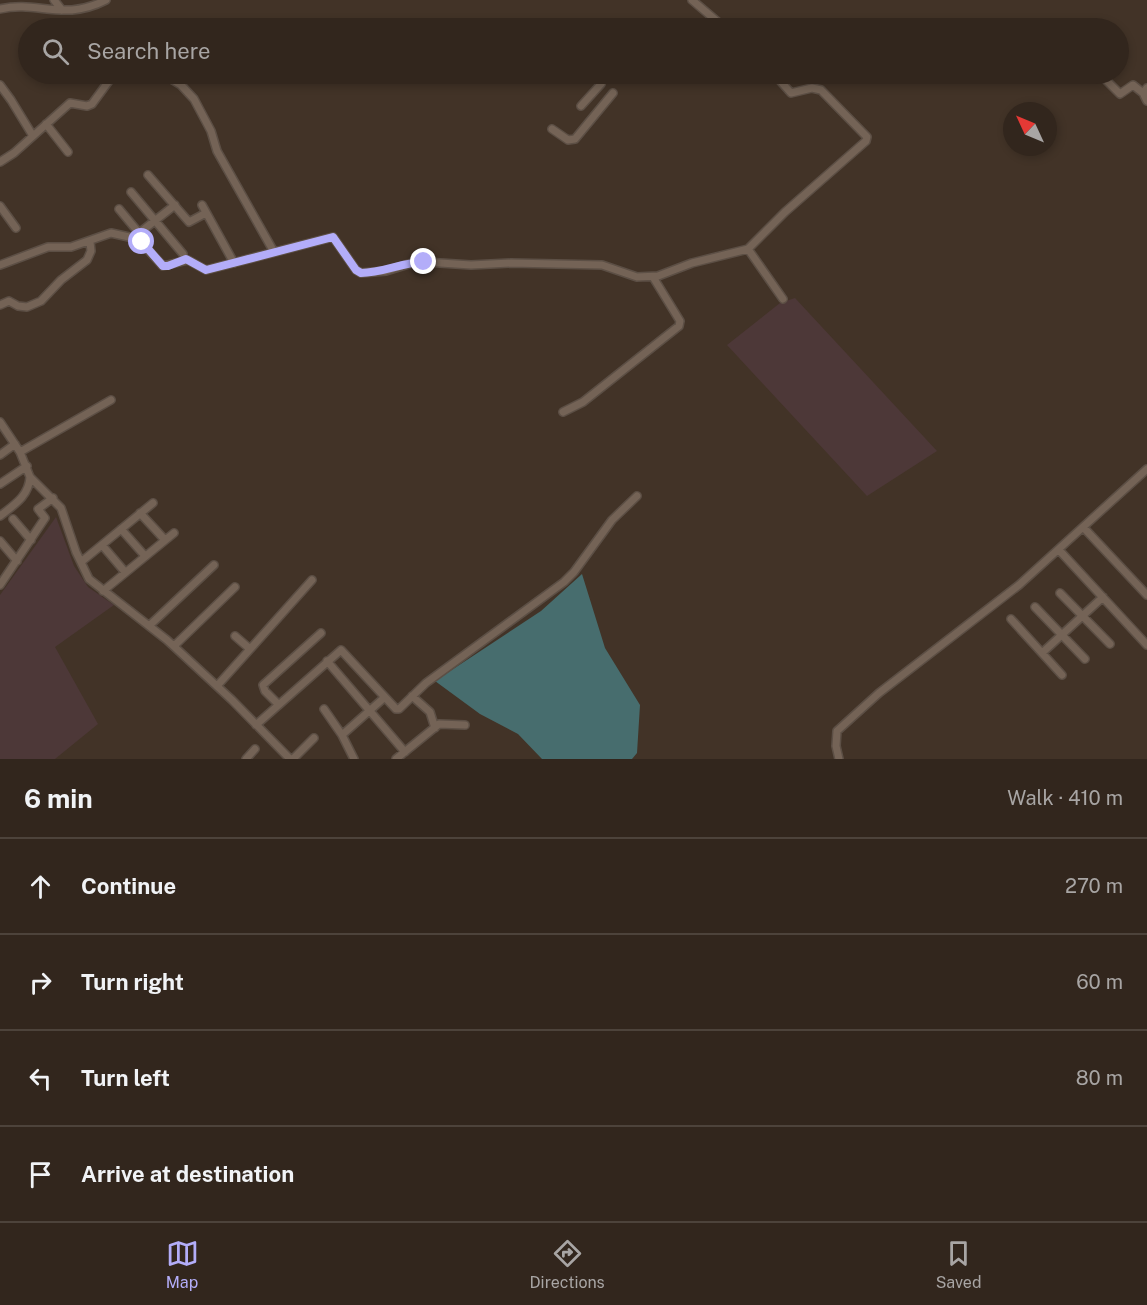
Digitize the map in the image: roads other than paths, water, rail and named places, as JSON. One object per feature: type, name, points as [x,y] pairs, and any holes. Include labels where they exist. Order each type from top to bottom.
[{"type":"street","points":[[54,0],[62,10]]},
{"type":"street","points":[[0,9],[14,5],[80,10],[90,3],[106,0]]},
{"type":"street","points":[[692,0],[713,18]]},
{"type":"street","points":[[0,162],[14,153],[70,103],[87,106],[92,104],[107,84]]},
{"type":"street","points":[[178,84],[194,99],[211,131],[217,151],[274,252]]},
{"type":"street","points":[[581,106],[601,84]]},
{"type":"street","points":[[119,209],[142,242],[165,266],[186,259],[206,270],[333,237],[356,270],[361,273],[386,271],[419,262],[471,265],[589,264],[612,267],[638,277],[653,277],[693,263],[748,249],[785,212],[867,139],[821,90],[812,88],[791,93],[783,84]]},
{"type":"street","points":[[1110,84],[1120,94],[1134,85],[1145,90],[1147,101]]},
{"type":"street","points":[[0,85],[33,136]]},
{"type":"street","points":[[552,129],[568,140],[574,139],[613,93]]},
{"type":"street","points":[[46,124],[68,152]]},
{"type":"street","points":[[148,175],[189,222],[206,213]]},
{"type":"street","points":[[131,192],[183,254]]},
{"type":"street","points":[[0,265],[48,246],[71,247],[111,233],[137,235],[175,205]]},
{"type":"street","points":[[202,205],[234,263]]},
{"type":"street","points":[[0,206],[16,228]]},
{"type":"street","points":[[0,305],[9,301],[18,306],[31,306],[41,302],[62,280],[87,260],[91,251],[90,242]]},
{"type":"street","points":[[748,249],[783,299]]},
{"type":"street","points":[[563,412],[583,402],[678,326],[680,321],[653,277]]},
{"type":"street","points":[[20,452],[111,399]]},
{"type":"street","points":[[0,422],[20,452],[30,477],[26,494],[0,516]]},
{"type":"street","points":[[0,455],[15,444]]},
{"type":"street","points":[[0,484],[27,466]]},
{"type":"street","points":[[839,759],[836,746],[837,731],[841,727],[879,693],[1019,585],[1145,474]]},
{"type":"street","points":[[30,477],[62,508],[89,579],[174,646],[292,759],[314,738]]},
{"type":"street","points":[[256,725],[339,650],[344,651],[398,709],[431,680],[564,582],[574,572],[614,517],[637,496]]},
{"type":"street","points":[[1,582],[45,518],[38,509],[53,498]]},
{"type":"street","points":[[81,562],[153,503]]},
{"type":"street","points":[[140,513],[165,540]]},
{"type":"street","points":[[13,519],[31,540]]},
{"type":"street","points":[[1084,528],[1147,595]]},
{"type":"street","points":[[121,529],[145,556]]},
{"type":"street","points":[[103,591],[174,533]]},
{"type":"street","points":[[0,541],[17,561]]},
{"type":"street","points":[[102,545],[125,572]]},
{"type":"street","points":[[1059,550],[1146,642]]},
{"type":"street","points":[[150,625],[214,565]]},
{"type":"street","points":[[217,686],[312,580]]},
{"type":"street","points":[[174,646],[235,587]]},
{"type":"street","points":[[1060,593],[1110,644]]},
{"type":"street","points":[[1042,653],[1103,597]]},
{"type":"street","points":[[1035,607],[1085,659]]},
{"type":"street","points":[[1011,619],[1062,675]]},
{"type":"street","points":[[278,704],[265,691],[263,685],[321,633]]},
{"type":"street","points":[[235,636],[250,649]]},
{"type":"street","points":[[327,662],[371,710],[405,752]]},
{"type":"street","points":[[412,696],[430,712],[435,728]]},
{"type":"street","points":[[342,735],[385,697]]},
{"type":"street","points":[[324,709],[342,735],[354,759]]},
{"type":"street","points":[[396,759],[442,724],[465,725]]},
{"type":"street","points":[[246,759],[255,749]]},
{"type":"water","points":[[582,574],[605,648],[640,705],[637,753],[632,759],[542,759],[518,734],[480,714],[435,681],[541,611]]}]
